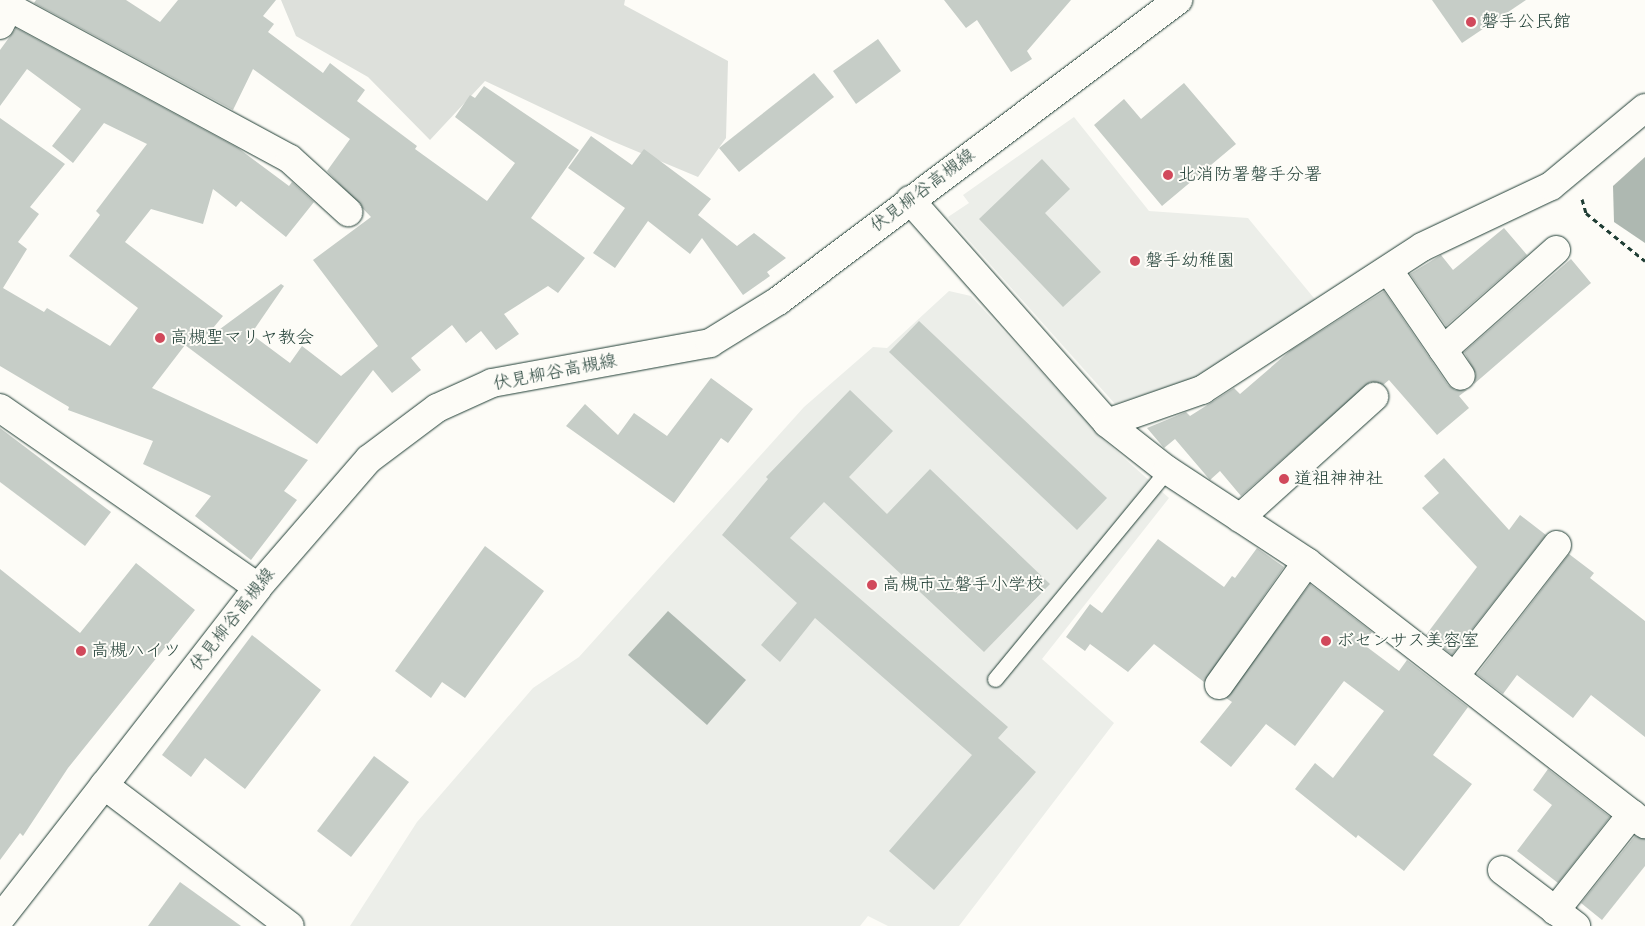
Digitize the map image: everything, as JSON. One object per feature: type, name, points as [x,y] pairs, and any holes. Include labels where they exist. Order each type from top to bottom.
[{"type":"street","name":"伏見柳谷高槻線","points":[[0,920],[258,587],[369,460],[437,408],[492,383],[710,343],[778,301],[1178,0]]},
{"type":"street","points":[[0,25],[9,7],[290,159],[348,212]]},
{"type":"street","points":[[1107,423],[1202,390],[1422,247],[1550,186],[1645,108]]},
{"type":"street","points":[[910,200],[1107,423],[1167,470],[1307,562],[1638,819],[1566,919],[1502,870]]},
{"type":"street","points":[[1443,350],[1556,250]]},
{"type":"street","points":[[1389,270],[1461,376]]},
{"type":"street","points":[[1240,518],[1374,397]]},
{"type":"street","points":[[0,408],[258,587]]},
{"type":"street","points":[[1455,676],[1557,545]]},
{"type":"street","points":[[1219,685],[1307,562]]},
{"type":"street","points":[[104,785],[290,926]]},
{"type":"lane","points":[[995,679],[1167,470]]},
{"type":"path","points":[[1579,190],[1586,213],[1645,261]]},
{"type":"shaded area","points":[[281,0],[625,0],[624,5],[728,61],[726,138],[698,177],[612,141],[485,81],[430,140],[368,77],[296,36]]},
{"type":"shaded area","name":"磐手幼稚園","points":[[1074,117],[1149,211],[1248,218],[1318,303],[1209,373],[1115,404],[948,217],[969,203],[963,195]]},
{"type":"shaded area","points":[[1645,157],[1645,243],[1614,222],[1613,186]]},
{"type":"shaded area","name":"高槻市立磐手小学校","points":[[949,291],[971,296],[1106,442],[1169,498],[1042,659],[1114,723],[959,926],[888,926],[868,916],[860,926],[350,926],[417,822],[533,688],[579,657],[804,407],[873,347],[887,348]]},
{"type":"shaded area","points":[[668,611],[746,680],[707,725],[628,655]]},
{"type":"building","points":[[36,0],[126,0],[160,22],[178,0],[276,0],[263,16],[274,24],[268,32],[323,73],[330,63],[365,90],[357,101],[417,146],[415,149],[487,201],[515,163],[455,117],[470,95],[475,98],[484,86],[579,150],[531,218],[585,258],[558,293],[548,286],[504,314],[519,334],[496,350],[481,331],[466,343],[452,325],[411,358],[421,370],[392,393],[373,370],[317,444],[185,345],[152,388],[308,460],[284,491],[297,500],[251,560],[195,516],[211,496],[143,464],[153,441],[68,410],[69,407],[0,366],[0,118],[65,164],[30,207],[39,214],[18,242],[27,249],[3,288],[44,312],[47,308],[110,346],[138,308],[69,256],[100,215],[96,211],[147,144],[104,123],[73,163],[52,146],[81,109],[27,69],[0,106],[0,50],[16,28],[238,148],[289,186],[292,182],[314,202],[286,237],[241,201],[236,207],[213,189],[203,224],[151,209],[125,242],[223,316],[213,328],[216,332],[281,284],[284,286],[251,334],[290,363],[302,346],[341,376],[378,346],[313,260],[371,217],[327,171],[350,139],[253,69],[233,110],[34,3]]},
{"type":"building","points":[[944,0],[1071,0],[1027,51],[1032,59],[1011,72],[977,20],[966,28]]},
{"type":"building","name":"磐手公民館","points":[[1432,0],[1526,0],[1462,43]]},
{"type":"building","points":[[878,39],[901,71],[856,104],[833,71]]},
{"type":"building","points":[[814,73],[834,97],[739,172],[719,148]]},
{"type":"building","name":"北消防署磐手分署","points":[[1184,83],[1236,144],[1162,206],[1094,125],[1124,99],[1141,119]]},
{"type":"building","points":[[591,136],[632,165],[644,149],[711,199],[698,215],[737,246],[754,233],[786,258],[767,272],[770,276],[743,295],[702,238],[690,254],[648,221],[615,268],[593,253],[625,208],[568,168]]},
{"type":"building","points":[[1042,159],[1070,189],[1045,213],[1101,272],[1063,307],[979,219]]},
{"type":"building","points":[[1504,228],[1527,255],[1446,326],[1410,274],[1441,255],[1453,270]]},
{"type":"building","points":[[1571,259],[1591,283],[1474,384],[1476,374],[1464,352]]},
{"type":"building","points":[[1384,291],[1448,385],[1455,390],[1467,390],[1459,396],[1469,408],[1437,435],[1389,380],[1383,385],[1370,382],[1241,496],[1220,471],[1210,480],[1175,439],[1164,448],[1147,428],[1186,412],[1190,416],[1234,388],[1240,394],[1291,350]]},
{"type":"building","points":[[919,321],[1107,498],[1077,530],[889,352]]},
{"type":"building","points":[[711,378],[753,409],[728,443],[721,438],[674,503],[566,426],[585,404],[618,435],[634,413],[667,436]]},
{"type":"building","points":[[850,390],[893,431],[849,477],[887,514],[930,469],[1050,584],[984,652],[824,502],[790,538],[1008,727],[998,738],[1036,772],[934,890],[889,851],[972,755],[815,618],[780,662],[761,645],[797,603],[722,535],[768,479],[766,477]]},
{"type":"building","points":[[0,428],[111,512],[85,546],[0,482]]},
{"type":"building","points":[[1444,458],[1509,530],[1520,515],[1546,535],[1452,655],[1426,635],[1477,567],[1422,508],[1439,493],[1424,476]]},
{"type":"building","points":[[1158,539],[1224,587],[1232,576],[1235,578],[1257,548],[1284,567],[1204,682],[1154,644],[1128,672],[1090,644],[1085,651],[1066,637],[1090,604],[1102,613]]},
{"type":"building","points":[[485,546],[544,591],[465,698],[442,682],[431,698],[395,671]]},
{"type":"building","points":[[1569,554],[1594,573],[1590,578],[1645,621],[1645,737],[1591,695],[1573,718],[1517,675],[1503,694],[1477,674]]},
{"type":"building","name":"高槻ハイツ","points":[[136,563],[195,610],[68,768],[23,836],[20,833],[0,860],[0,569],[80,633]]},
{"type":"building","points":[[1310,584],[1372,632],[1363,644],[1399,671],[1407,660],[1468,707],[1433,755],[1472,784],[1404,871],[1358,835],[1356,838],[1295,789],[1315,763],[1333,778],[1384,711],[1344,681],[1295,746],[1266,724],[1231,767],[1200,742],[1232,702],[1226,698]]},
{"type":"building","points":[[252,635],[321,690],[245,789],[205,758],[191,777],[162,755]]},
{"type":"building","points":[[374,756],[409,782],[351,857],[317,831]]},
{"type":"building","points":[[1548,769],[1610,817],[1558,883],[1517,851],[1552,805],[1533,790]]},
{"type":"building","points":[[1635,836],[1645,839],[1645,866],[1602,920],[1581,903]]},
{"type":"building","points":[[180,882],[241,926],[148,926]]},
{"type":"place","name":"磐手公民館","points":[[1471,22]]},
{"type":"place","name":"北消防署磐手分署","points":[[1168,175]]},
{"type":"place","name":"磐手幼稚園","points":[[1135,261]]},
{"type":"place","name":"高槻聖マリヤ教会","points":[[160,338]]},
{"type":"place","name":"道祖神神社","points":[[1284,479]]},
{"type":"place","name":"高槻市立磐手小学校","points":[[872,585]]},
{"type":"place","name":"ボセンサス美容室","points":[[1326,641]]},
{"type":"place","name":"高槻ハイツ","points":[[81,651]]}]
